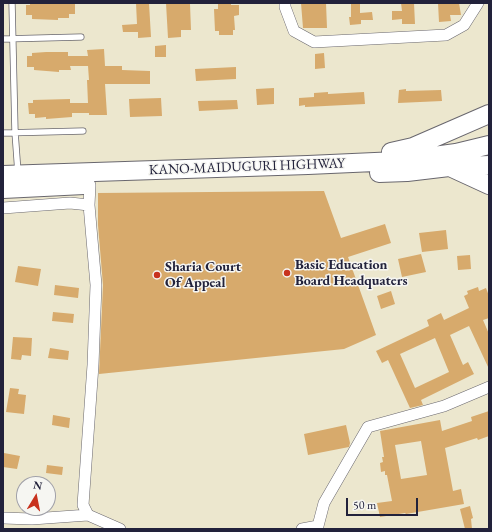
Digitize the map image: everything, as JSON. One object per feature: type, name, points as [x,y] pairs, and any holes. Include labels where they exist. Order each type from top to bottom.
[{"type":"highway","points":[[349,163],[413,146],[489,114]]},
{"type":"highway","name":"KANO-MAIDUGURI HIGHWAY","points":[[11,175],[397,161],[456,153],[489,145]]},
{"type":"highway","name":"KANO-MAIDUGURI HIGHWAY","points":[[3,189],[407,172],[449,167],[489,165]]},
{"type":"highway","points":[[449,167],[489,184]]},
{"type":"street","points":[[285,3],[285,8],[294,31],[314,42],[446,35],[464,25],[478,3]]},
{"type":"street","points":[[88,515],[83,505],[93,365],[96,284],[89,205],[90,185]]},
{"type":"street","points":[[3,208],[70,203],[89,205]]},
{"type":"street","points":[[302,529],[318,526],[324,503],[368,427],[444,406],[489,386]]},
{"type":"street","points":[[3,518],[32,519],[88,515],[120,529]]},
{"type":"lane","points":[[11,175],[15,132],[12,3]]},
{"type":"lane","points":[[3,39],[81,37]]},
{"type":"lane","points":[[3,133],[83,131]]},
{"type":"building","points":[[30,3],[75,4],[75,14],[69,14],[69,18],[58,18],[58,20],[32,19],[32,15],[26,15],[26,5],[30,5]]},
{"type":"building","points":[[136,3],[149,3],[151,37],[138,38],[138,32],[123,32],[122,25],[137,24]]},
{"type":"building","points":[[166,3],[190,4],[191,30],[181,30],[181,37],[168,38]]},
{"type":"building","points":[[218,3],[231,3],[231,5],[239,5],[239,15],[234,16],[235,30],[233,30],[233,35],[219,35],[219,31],[215,31],[214,9],[218,9]]},
{"type":"building","points":[[301,3],[326,3],[327,28],[303,28]]},
{"type":"building","points":[[351,3],[360,3],[360,13],[372,12],[373,20],[361,20],[361,24],[350,25],[349,17],[351,17]]},
{"type":"building","points":[[401,3],[414,3],[415,24],[402,24],[402,19],[392,20],[392,11],[402,11]]},
{"type":"building","points":[[438,3],[459,3],[461,15],[450,15],[451,21],[439,22]]},
{"type":"building","points":[[166,45],[166,57],[155,57],[155,46]]},
{"type":"building","points":[[104,49],[105,66],[122,66],[122,70],[150,71],[150,84],[105,84],[107,115],[72,113],[72,117],[46,119],[46,117],[35,118],[35,114],[29,114],[28,103],[33,103],[33,100],[70,99],[70,103],[88,103],[87,80],[89,80],[88,66],[70,66],[71,70],[59,70],[59,72],[34,70],[34,67],[27,67],[27,56],[32,56],[32,53],[68,52],[68,56],[88,56],[87,50]]},
{"type":"building","points":[[324,53],[325,68],[315,69],[315,54]]},
{"type":"building","points":[[236,67],[236,79],[196,81],[195,69]]},
{"type":"building","points":[[274,88],[274,104],[257,105],[256,89]]},
{"type":"building","points":[[406,89],[406,91],[441,90],[442,101],[398,103],[399,90]]},
{"type":"building","points":[[328,92],[328,94],[364,92],[365,104],[299,106],[299,98],[314,97],[314,93]]},
{"type":"building","points":[[161,98],[162,116],[130,117],[129,99]]},
{"type":"building","points":[[237,100],[238,109],[199,111],[198,101]]},
{"type":"building","points":[[324,191],[341,238],[385,224],[391,243],[348,257],[376,335],[344,349],[99,374],[103,285],[98,225],[98,193]]},
{"type":"building","points":[[446,230],[448,249],[422,252],[419,233]]},
{"type":"building","points":[[421,254],[426,272],[402,277],[398,259]]},
{"type":"building","points":[[470,255],[471,269],[458,270],[457,256]]},
{"type":"building","points":[[18,266],[41,269],[38,286],[15,282]]},
{"type":"building","points":[[55,285],[79,288],[78,298],[54,295]]},
{"type":"building","points":[[478,287],[479,291],[486,288],[489,296],[489,318],[483,320],[489,334],[489,369],[469,326],[450,335],[463,365],[468,362],[474,374],[421,400],[423,405],[410,408],[388,360],[382,363],[376,351],[429,326],[427,320],[441,313],[444,320],[469,308],[464,296],[468,294],[467,291]],"holes":[[[435,338],[449,372],[415,388],[400,354]]]},
{"type":"building","points":[[391,291],[395,304],[381,309],[377,296]]},
{"type":"building","points":[[53,312],[74,314],[73,323],[52,321]]},
{"type":"building","points":[[13,337],[32,338],[31,356],[22,355],[21,360],[11,359]]},
{"type":"building","points":[[50,348],[69,351],[68,360],[48,358]]},
{"type":"building","points":[[10,388],[19,389],[18,394],[26,395],[24,414],[6,412]]},
{"type":"building","points":[[489,411],[489,436],[478,440],[477,438],[445,448],[453,491],[461,489],[464,504],[380,517],[377,503],[392,501],[387,475],[385,475],[385,471],[381,472],[380,463],[383,462],[382,457],[384,457],[380,431],[440,420],[442,431],[472,421],[471,417]],"holes":[[[421,441],[427,475],[401,479],[395,445]]]},
{"type":"building","points":[[53,415],[70,418],[69,428],[52,425]]},
{"type":"building","points":[[346,425],[350,443],[349,447],[308,455],[304,434]]},
{"type":"building","points":[[4,453],[20,456],[17,469],[3,467]]},
{"type":"building","points":[[47,465],[63,467],[62,475],[46,473]]},
{"type":"building","points":[[470,506],[473,518],[471,519],[472,529],[465,529],[460,509]]},
{"type":"place","name":"Basic Education Board Headquaters","points":[[287,273]]},
{"type":"place","name":"Sharia Court Of Appeal","points":[[157,275]]}]
